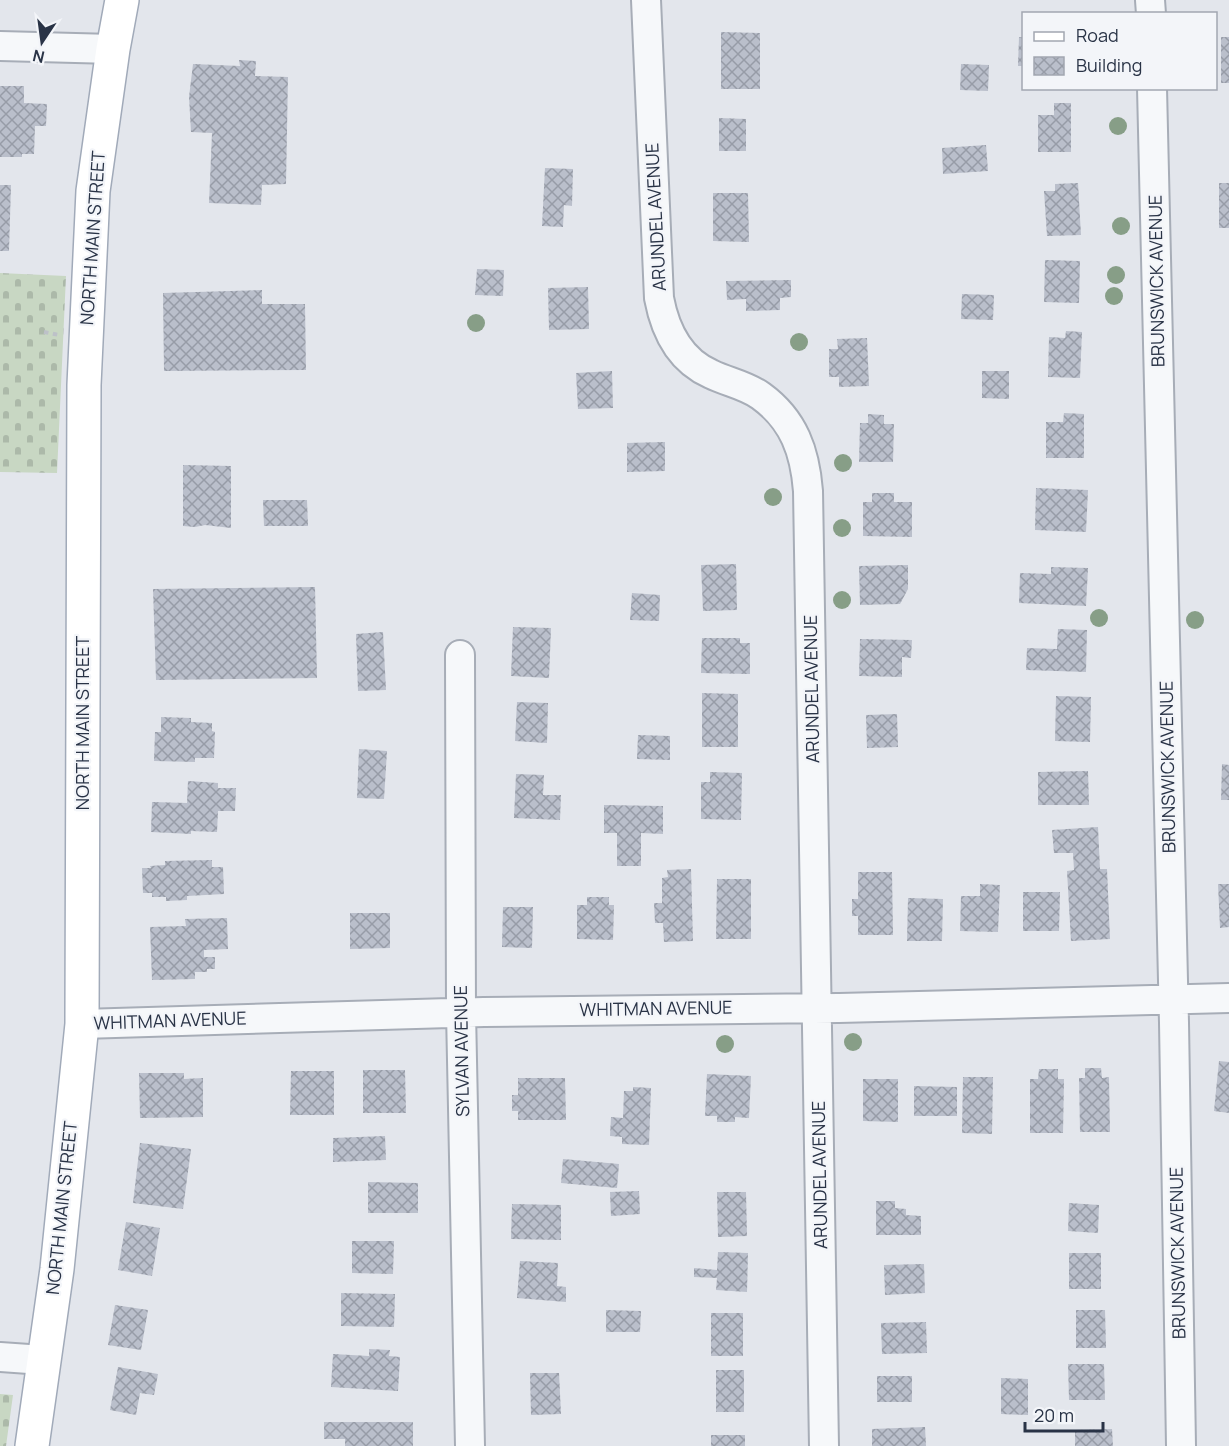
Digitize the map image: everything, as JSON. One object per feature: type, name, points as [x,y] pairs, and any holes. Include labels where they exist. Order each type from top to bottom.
[{"type":"main road","name":"NORTH MAIN STREET","points":[[32,1446],[57,1269],[82,1024],[84,385],[91,215],[112,48],[122,0]]},
{"type":"street","name":"ARUNDEL AVENUE","points":[[646,0],[659,298],[662,316],[675,344],[698,367],[709,374],[743,386],[760,396],[789,424],[798,442],[806,471],[824,1446]]},
{"type":"street","points":[[0,46],[112,48]]},
{"type":"street","name":"BRUNSWICK AVENUE","points":[[1152,90],[1181,1446]]},
{"type":"street","name":"SYLVAN AVENUE","points":[[460,655],[461,1012],[470,1446]]},
{"type":"street","name":"WHITMAN AVENUE","points":[[82,1024],[461,1012],[817,1008],[1229,998]]},
{"type":"street","points":[[0,1357],[43,1360]]},
{"type":"path","points":[[44,332],[63,336]]},
{"type":"green space","points":[[0,273],[66,276],[57,473],[0,472]]},
{"type":"green space","points":[[0,1394],[13,1395],[6,1446],[0,1446]]},
{"type":"building","points":[[721,32],[760,33],[760,89],[721,89]]},
{"type":"building","points":[[1019,37],[1022,37],[1022,66],[1018,66]]},
{"type":"building","points":[[1221,37],[1229,37],[1229,83],[1221,83]]},
{"type":"building","points":[[239,60],[256,61],[255,76],[288,77],[286,184],[262,185],[261,205],[209,203],[212,133],[191,132],[189,97],[193,64],[240,66]]},
{"type":"building","points":[[961,64],[989,65],[988,91],[960,90]]},
{"type":"building","points":[[0,86],[24,86],[24,103],[47,104],[46,126],[35,126],[34,154],[22,154],[22,157],[0,157]]},
{"type":"building","points":[[1054,103],[1071,103],[1071,152],[1038,152],[1038,115],[1054,115]]},
{"type":"building","points":[[719,118],[746,119],[746,151],[719,151]]},
{"type":"building","points":[[986,145],[988,171],[943,174],[942,148]]},
{"type":"building","points":[[545,168],[573,169],[572,206],[564,205],[563,227],[542,226]]},
{"type":"building","points":[[1078,183],[1081,235],[1047,236],[1044,191],[1055,191],[1055,184]]},
{"type":"building","points":[[1219,183],[1229,183],[1229,228],[1219,228]]},
{"type":"building","points":[[0,185],[11,185],[9,251],[0,251]]},
{"type":"building","points":[[713,193],[748,193],[749,242],[713,241]]},
{"type":"building","points":[[1045,260],[1080,261],[1079,303],[1044,302]]},
{"type":"building","points":[[477,269],[504,270],[503,296],[475,295]]},
{"type":"building","points":[[791,280],[791,297],[780,298],[780,310],[746,311],[746,299],[727,300],[726,281]]},
{"type":"building","points":[[588,287],[589,329],[549,330],[548,288]]},
{"type":"building","points":[[262,290],[262,304],[305,304],[306,370],[164,371],[163,293]]},
{"type":"building","points":[[962,294],[994,295],[993,320],[961,319]]},
{"type":"building","points":[[1066,331],[1082,332],[1080,378],[1048,377],[1049,337],[1065,338]]},
{"type":"building","points":[[867,338],[869,386],[839,387],[839,377],[829,377],[829,349],[838,349],[837,339]]},
{"type":"building","points":[[612,371],[613,408],[578,409],[576,373]]},
{"type":"building","points":[[982,371],[1009,371],[1009,399],[982,398]]},
{"type":"building","points":[[1064,413],[1084,414],[1084,458],[1046,458],[1046,422],[1063,422]]},
{"type":"building","points":[[868,414],[884,415],[884,424],[894,424],[893,462],[859,462],[860,423],[868,423]]},
{"type":"building","points":[[665,442],[665,471],[627,472],[627,443]]},
{"type":"building","points":[[183,465],[231,466],[231,528],[205,525],[183,526]]},
{"type":"building","points":[[1036,488],[1088,490],[1086,532],[1035,530]]},
{"type":"building","points":[[872,493],[894,493],[894,502],[912,502],[912,537],[863,536],[863,502],[872,502]]},
{"type":"building","points":[[263,500],[307,500],[308,526],[264,526]]},
{"type":"building","points":[[736,564],[737,610],[703,611],[701,565]]},
{"type":"building","points":[[908,565],[908,589],[900,604],[860,605],[859,566]]},
{"type":"building","points":[[1051,567],[1088,568],[1086,606],[1019,603],[1020,573],[1051,574]]},
{"type":"building","points":[[315,587],[317,678],[156,680],[153,589]]},
{"type":"building","points":[[632,593],[660,595],[659,621],[630,620]]},
{"type":"building","points":[[513,627],[551,628],[549,678],[511,676]]},
{"type":"building","points":[[1058,629],[1087,630],[1086,672],[1026,670],[1027,648],[1057,649]]},
{"type":"building","points":[[383,632],[386,690],[358,691],[356,634]]},
{"type":"building","points":[[702,638],[740,638],[740,643],[750,643],[750,674],[701,673]]},
{"type":"building","points":[[860,639],[912,640],[911,658],[902,657],[902,677],[859,676]]},
{"type":"building","points":[[702,693],[738,694],[738,747],[702,747]]},
{"type":"building","points":[[1056,696],[1091,697],[1090,742],[1055,741]]},
{"type":"building","points":[[517,702],[548,703],[547,743],[515,741]]},
{"type":"building","points":[[897,714],[898,747],[867,748],[866,715]]},
{"type":"building","points":[[161,717],[191,718],[191,722],[212,723],[212,731],[215,732],[214,758],[195,758],[195,762],[154,761],[155,732],[161,732]]},
{"type":"building","points":[[638,735],[670,736],[670,760],[637,759]]},
{"type":"building","points":[[359,749],[387,751],[384,799],[357,798]]},
{"type":"building","points":[[1222,764],[1229,765],[1229,800],[1221,800]]},
{"type":"building","points":[[1088,771],[1089,805],[1038,805],[1038,772]]},
{"type":"building","points":[[710,772],[742,773],[741,820],[701,819],[701,782],[710,782]]},
{"type":"building","points":[[516,774],[544,775],[543,795],[561,795],[560,820],[514,818]]},
{"type":"building","points":[[188,781],[218,783],[218,788],[236,788],[235,811],[218,811],[217,832],[191,831],[191,834],[151,832],[152,802],[187,803]]},
{"type":"building","points":[[604,805],[663,806],[663,834],[641,833],[641,866],[617,866],[617,833],[604,833]]},
{"type":"building","points":[[1098,827],[1100,869],[1107,869],[1110,939],[1071,941],[1067,871],[1074,870],[1073,853],[1054,853],[1052,830]]},
{"type":"building","points":[[212,860],[212,867],[223,867],[224,894],[187,896],[187,900],[166,901],[166,897],[152,897],[152,893],[143,893],[142,868],[165,865],[165,861]]},
{"type":"building","points":[[691,869],[693,941],[664,942],[663,923],[655,923],[654,903],[662,903],[662,878],[668,877],[667,870]]},
{"type":"building","points":[[858,872],[892,872],[893,935],[858,935],[858,916],[852,916],[852,899],[858,899]]},
{"type":"building","points":[[717,879],[751,879],[751,939],[716,939]]},
{"type":"building","points":[[980,884],[1000,885],[998,932],[960,931],[961,896],[980,896]]},
{"type":"building","points":[[1218,884],[1229,884],[1229,927],[1220,928]]},
{"type":"building","points":[[1023,892],[1060,892],[1059,931],[1023,931]]},
{"type":"building","points":[[587,897],[609,897],[609,905],[614,905],[613,940],[577,939],[577,905],[587,905]]},
{"type":"building","points":[[908,898],[943,899],[942,941],[907,941]]},
{"type":"building","points":[[503,907],[533,907],[532,948],[502,947]]},
{"type":"building","points":[[350,913],[390,913],[390,948],[350,949]]},
{"type":"building","points":[[227,918],[228,949],[204,950],[204,957],[215,957],[215,969],[195,972],[195,979],[152,980],[150,927],[186,926],[185,919]]},
{"type":"building","points":[[1219,1061],[1229,1062],[1229,1113],[1214,1111]]},
{"type":"building","points":[[1085,1068],[1101,1068],[1102,1078],[1109,1077],[1110,1132],[1080,1132],[1079,1078],[1085,1078]]},
{"type":"building","points":[[1039,1069],[1058,1069],[1058,1079],[1064,1079],[1063,1133],[1030,1133],[1030,1079],[1038,1079]]},
{"type":"building","points":[[363,1070],[405,1070],[406,1113],[363,1113]]},
{"type":"building","points":[[291,1071],[334,1071],[334,1115],[290,1115]]},
{"type":"building","points":[[139,1073],[184,1073],[184,1079],[203,1078],[203,1117],[140,1118]]},
{"type":"building","points":[[707,1074],[751,1076],[749,1118],[735,1117],[735,1122],[717,1122],[717,1116],[705,1116]]},
{"type":"building","points":[[963,1077],[993,1077],[992,1134],[962,1133]]},
{"type":"building","points":[[518,1078],[565,1078],[566,1120],[518,1120],[518,1111],[512,1111],[512,1095],[518,1095]]},
{"type":"building","points":[[863,1079],[898,1079],[898,1122],[863,1121]]},
{"type":"building","points":[[914,1086],[957,1087],[957,1116],[914,1116]]},
{"type":"building","points":[[633,1087],[651,1088],[649,1145],[622,1144],[622,1137],[610,1136],[611,1117],[623,1118],[624,1091],[633,1091]]},
{"type":"building","points":[[385,1136],[386,1160],[333,1162],[333,1138]]},
{"type":"building","points":[[140,1143],[191,1149],[183,1209],[133,1203]]},
{"type":"building","points":[[563,1159],[619,1164],[617,1188],[561,1183]]},
{"type":"building","points":[[368,1182],[418,1183],[418,1213],[368,1213]]},
{"type":"building","points":[[639,1191],[640,1214],[611,1216],[610,1192]]},
{"type":"building","points":[[717,1192],[746,1192],[747,1236],[718,1237]]},
{"type":"building","points":[[876,1201],[895,1201],[895,1208],[906,1209],[906,1215],[921,1216],[921,1235],[876,1235]]},
{"type":"building","points":[[1069,1203],[1099,1205],[1098,1233],[1068,1231]]},
{"type":"building","points":[[512,1204],[561,1205],[561,1240],[511,1239]]},
{"type":"building","points":[[126,1222],[160,1228],[152,1276],[118,1270]]},
{"type":"building","points":[[352,1241],[394,1241],[393,1274],[352,1273]]},
{"type":"building","points":[[718,1252],[748,1253],[747,1292],[716,1290],[717,1278],[694,1277],[694,1268],[717,1270]]},
{"type":"building","points":[[1069,1253],[1101,1253],[1101,1289],[1069,1289]]},
{"type":"building","points":[[520,1261],[558,1263],[557,1286],[566,1287],[566,1302],[517,1298]]},
{"type":"building","points":[[924,1264],[925,1293],[885,1295],[884,1265]]},
{"type":"building","points":[[341,1293],[395,1294],[394,1327],[341,1326]]},
{"type":"building","points":[[115,1305],[148,1310],[141,1350],[108,1345]]},
{"type":"building","points":[[606,1310],[641,1311],[640,1332],[606,1332]]},
{"type":"building","points":[[1076,1310],[1105,1310],[1106,1348],[1076,1348]]},
{"type":"building","points":[[711,1313],[743,1313],[743,1356],[711,1356]]},
{"type":"building","points":[[926,1322],[927,1353],[882,1354],[881,1323]]},
{"type":"building","points":[[369,1349],[390,1350],[389,1356],[400,1357],[398,1391],[331,1387],[333,1354],[369,1356]]},
{"type":"building","points":[[1068,1364],[1104,1364],[1105,1400],[1069,1400]]},
{"type":"building","points":[[118,1367],[158,1374],[154,1395],[140,1393],[136,1415],[110,1410]]},
{"type":"building","points":[[716,1370],[744,1370],[744,1412],[716,1412]]},
{"type":"building","points":[[530,1373],[559,1373],[561,1414],[531,1415]]},
{"type":"building","points":[[877,1376],[912,1376],[912,1402],[877,1402]]},
{"type":"building","points":[[1001,1378],[1028,1379],[1028,1415],[1001,1414]]},
{"type":"building","points":[[324,1422],[413,1422],[413,1446],[345,1446],[345,1439],[324,1439]]},
{"type":"building","points":[[925,1427],[926,1446],[872,1446],[872,1429]]},
{"type":"building","points":[[1112,1429],[1113,1446],[1075,1446],[1075,1430]]},
{"type":"building","points":[[711,1435],[745,1435],[745,1446],[711,1446]]}]
